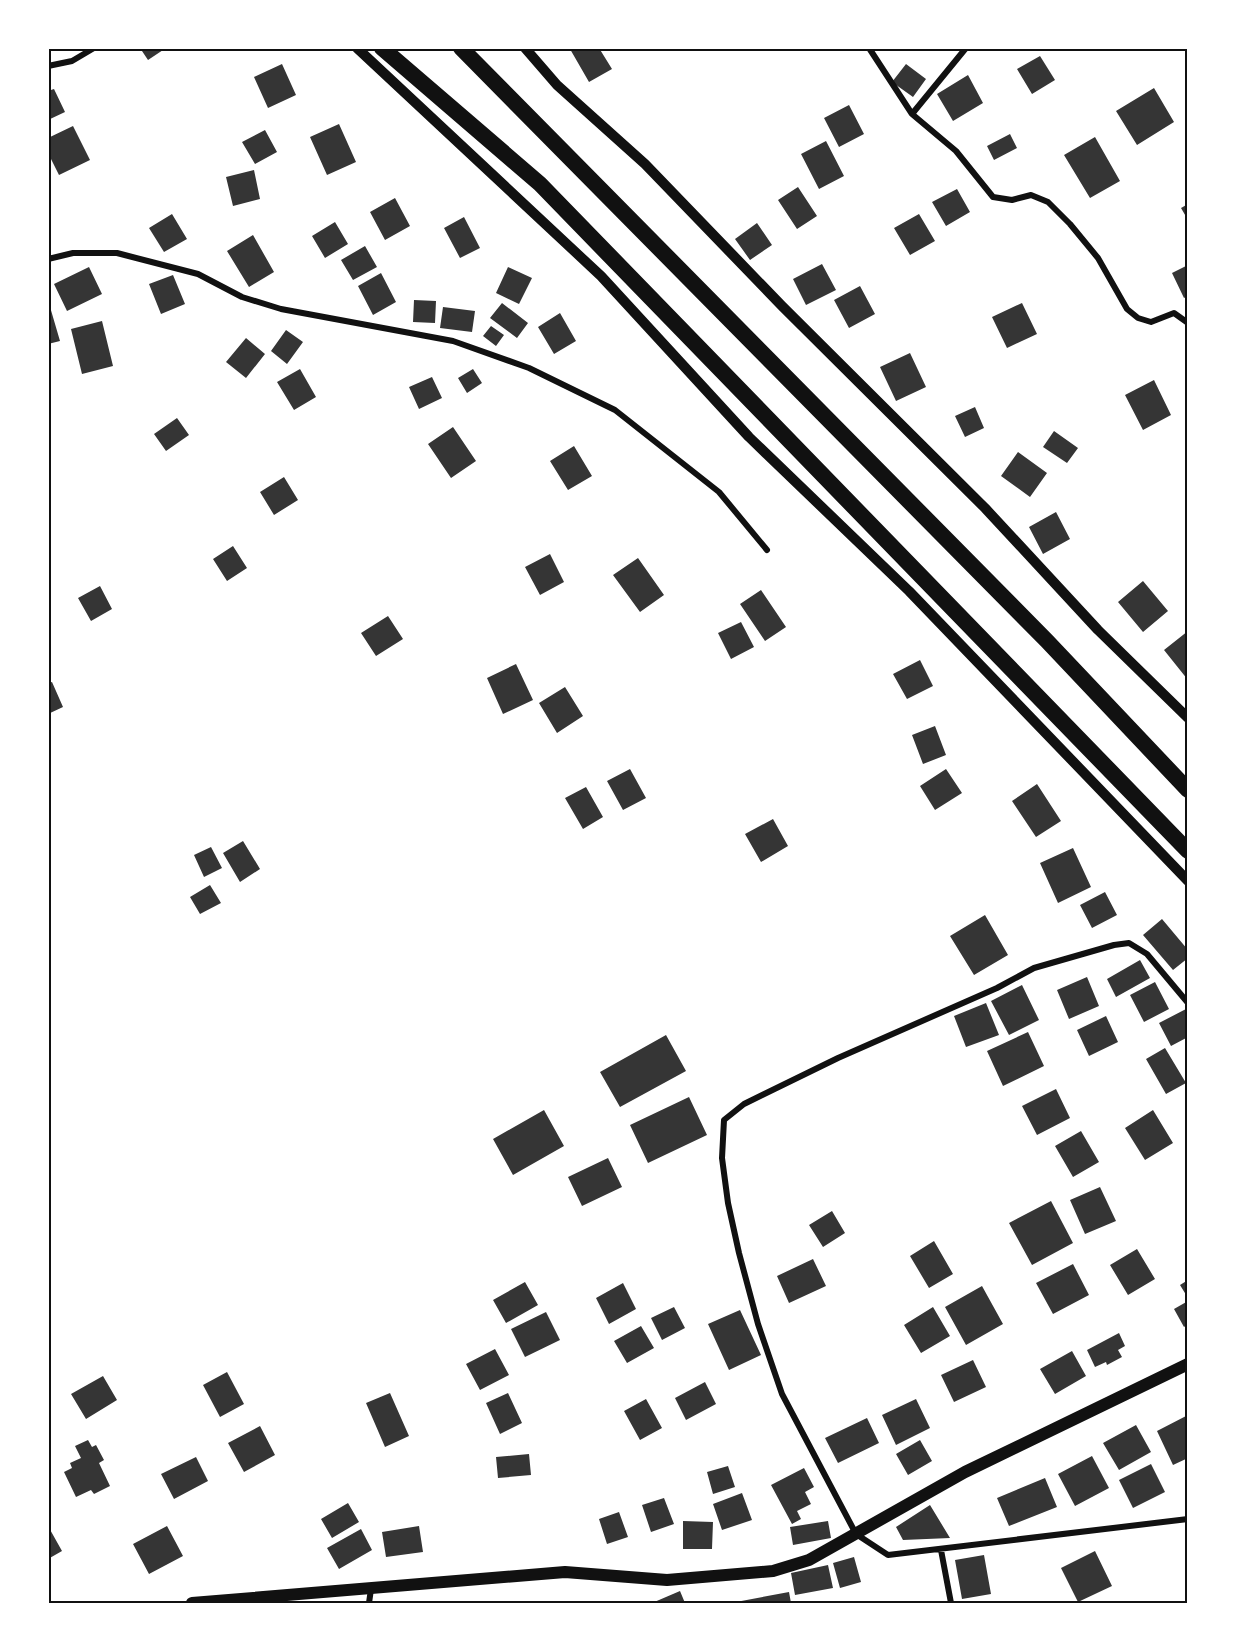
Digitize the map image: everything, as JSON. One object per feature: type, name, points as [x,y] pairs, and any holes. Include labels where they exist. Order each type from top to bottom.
[{"type":"highway","points":[[382,48],[540,184],[1188,851]]},
{"type":"highway","points":[[461,48],[1047,641],[1188,790]]},
{"type":"main road","points":[[192,1603],[565,1572],[667,1580],[773,1571],[809,1560],[965,1473],[1188,1364]]},
{"type":"street","points":[[48,66],[72,61],[94,48]]},
{"type":"street","points":[[357,48],[601,276],[749,437],[909,591],[1188,881]]},
{"type":"street","points":[[525,48],[557,85],[645,164],[790,314],[985,508],[1098,630],[1188,718]]},
{"type":"street","points":[[868,48],[912,114],[956,151],[993,197],[1012,200],[1031,195],[1048,202],[1098,258],[1127,309],[1138,318],[1151,321],[1174,313],[1188,323]]},
{"type":"street","points":[[912,114],[966,48]]},
{"type":"street","points":[[48,259],[73,253],[117,253],[198,274],[242,297],[281,309],[453,340],[529,368],[615,410],[719,492],[767,550]]},
{"type":"street","points":[[1188,1003],[1147,954],[1129,943],[1114,945],[1034,968],[997,988],[838,1058],[744,1104],[724,1120],[722,1158],[728,1203],[739,1253],[758,1324],[782,1394],[856,1534],[888,1555],[1188,1519]]},
{"type":"street","points":[[941,1550],[951,1603]]},
{"type":"street","points":[[369,1603],[371,1589]]},
{"type":"building","points":[[140,48],[166,48],[148,60]]},
{"type":"building","points":[[571,48],[599,48],[612,69],[589,82]]},
{"type":"building","points":[[1040,56],[1055,80],[1032,94],[1017,69]]},
{"type":"building","points":[[282,64],[296,95],[268,108],[254,77]]},
{"type":"building","points":[[906,64],[926,79],[913,97],[892,82]]},
{"type":"building","points":[[968,75],[983,103],[953,121],[937,94]]},
{"type":"building","points":[[1154,88],[1174,122],[1137,145],[1116,111]]},
{"type":"building","points":[[54,89],[65,112],[48,120],[48,91]]},
{"type":"building","points":[[849,105],[864,134],[839,147],[824,118]]},
{"type":"building","points":[[339,124],[356,162],[327,175],[310,137]]},
{"type":"building","points":[[73,126],[90,160],[59,175],[48,153],[48,138]]},
{"type":"building","points":[[265,130],[277,152],[255,164],[242,142]]},
{"type":"building","points":[[1010,134],[1017,148],[994,160],[987,146]]},
{"type":"building","points":[[1095,137],[1120,181],[1090,198],[1064,155]]},
{"type":"building","points":[[826,141],[844,176],[819,189],[801,154]]},
{"type":"building","points":[[254,170],[260,199],[233,206],[226,177]]},
{"type":"building","points":[[798,187],[817,216],[797,229],[778,200]]},
{"type":"building","points":[[957,189],[970,212],[946,226],[932,202]]},
{"type":"building","points":[[395,198],[410,226],[385,240],[370,212]]},
{"type":"building","points":[[1188,204],[1188,220],[1181,208]]},
{"type":"building","points":[[172,214],[187,239],[164,252],[149,228]]},
{"type":"building","points":[[919,214],[935,241],[910,255],[894,228]]},
{"type":"building","points":[[464,217],[480,248],[460,258],[444,228]]},
{"type":"building","points":[[335,222],[348,244],[325,258],[312,236]]},
{"type":"building","points":[[757,223],[772,245],[750,260],[735,239]]},
{"type":"building","points":[[253,235],[274,272],[249,287],[227,251]]},
{"type":"building","points":[[365,246],[377,267],[353,280],[341,260]]},
{"type":"building","points":[[822,264],[836,290],[806,305],[793,279]]},
{"type":"building","points":[[1188,265],[1188,296],[1184,298],[1172,273]]},
{"type":"building","points":[[89,267],[102,294],[67,311],[54,284]]},
{"type":"building","points":[[508,267],[532,278],[519,304],[496,293]]},
{"type":"building","points":[[381,273],[396,302],[373,315],[358,286]]},
{"type":"building","points":[[173,275],[185,304],[161,314],[149,284]]},
{"type":"building","points":[[860,286],[875,314],[849,328],[834,300]]},
{"type":"building","points":[[48,300],[60,341],[48,344]]},
{"type":"building","points":[[414,300],[436,301],[435,323],[413,322]]},
{"type":"building","points":[[502,303],[528,323],[517,338],[490,318]]},
{"type":"building","points":[[1022,303],[1037,334],[1007,348],[992,317]]},
{"type":"building","points":[[443,307],[475,311],[472,332],[440,328]]},
{"type":"building","points":[[560,313],[576,341],[554,354],[538,327]]},
{"type":"building","points":[[102,321],[113,366],[82,374],[71,329]]},
{"type":"building","points":[[491,326],[504,335],[496,346],[483,336]]},
{"type":"building","points":[[286,330],[303,342],[287,364],[271,351]]},
{"type":"building","points":[[246,338],[265,354],[246,378],[226,362]]},
{"type":"building","points":[[910,353],[926,387],[896,401],[880,367]]},
{"type":"building","points":[[300,369],[316,397],[294,410],[277,382]]},
{"type":"building","points":[[473,369],[482,383],[467,393],[458,378]]},
{"type":"building","points":[[432,377],[442,398],[419,409],[409,387]]},
{"type":"building","points":[[1154,380],[1171,415],[1143,430],[1125,395]]},
{"type":"building","points":[[975,407],[984,428],[965,437],[955,416]]},
{"type":"building","points":[[177,418],[189,435],[166,451],[154,434]]},
{"type":"building","points":[[453,427],[476,461],[451,478],[428,444]]},
{"type":"building","points":[[1054,431],[1078,448],[1067,463],[1043,447]]},
{"type":"building","points":[[574,446],[592,476],[568,490],[550,461]]},
{"type":"building","points":[[1018,452],[1047,473],[1030,497],[1001,476]]},
{"type":"building","points":[[284,477],[298,500],[274,515],[260,492]]},
{"type":"building","points":[[1056,512],[1070,539],[1043,554],[1029,527]]},
{"type":"building","points":[[233,546],[247,568],[227,581],[213,559]]},
{"type":"building","points":[[550,554],[564,582],[540,595],[525,567]]},
{"type":"building","points":[[638,558],[664,595],[640,612],[613,575]]},
{"type":"building","points":[[1143,581],[1168,611],[1143,632],[1118,602]]},
{"type":"building","points":[[100,586],[112,609],[91,621],[78,598]]},
{"type":"building","points":[[761,590],[786,627],[765,641],[740,604]]},
{"type":"building","points":[[388,616],[403,639],[376,656],[361,633]]},
{"type":"building","points":[[741,622],[754,647],[731,659],[718,633]]},
{"type":"building","points":[[1188,631],[1188,680],[1164,650]]},
{"type":"building","points":[[920,660],[933,686],[907,699],[893,674]]},
{"type":"building","points":[[516,664],[533,700],[503,714],[487,678]]},
{"type":"building","points":[[52,682],[63,707],[48,714],[48,683]]},
{"type":"building","points":[[565,687],[583,716],[557,733],[539,703]]},
{"type":"building","points":[[935,726],[946,755],[923,764],[912,735]]},
{"type":"building","points":[[630,769],[646,798],[623,810],[607,781]]},
{"type":"building","points":[[946,769],[962,793],[935,810],[920,786]]},
{"type":"building","points":[[1037,784],[1061,821],[1036,837],[1012,801]]},
{"type":"building","points":[[586,787],[603,817],[583,829],[565,798]]},
{"type":"building","points":[[773,819],[788,846],[761,862],[745,834]]},
{"type":"building","points":[[243,841],[260,869],[240,882],[223,853]]},
{"type":"building","points":[[211,847],[222,868],[204,877],[194,855]]},
{"type":"building","points":[[1073,848],[1091,887],[1058,903],[1040,863]]},
{"type":"building","points":[[210,885],[221,903],[200,914],[190,897]]},
{"type":"building","points":[[1105,892],[1117,915],[1092,928],[1080,905]]},
{"type":"building","points":[[985,915],[1008,955],[974,975],[950,936]]},
{"type":"building","points":[[1162,919],[1188,950],[1188,958],[1173,970],[1143,935]]},
{"type":"building","points":[[1140,960],[1150,978],[1116,997],[1107,979]]},
{"type":"building","points":[[1087,977],[1099,1006],[1069,1019],[1057,990]]},
{"type":"building","points":[[1155,982],[1169,1009],[1144,1022],[1130,995]]},
{"type":"building","points":[[1022,985],[1039,1020],[1009,1035],[991,1001]]},
{"type":"building","points":[[986,1003],[999,1035],[966,1047],[954,1016]]},
{"type":"building","points":[[1186,1009],[1188,1037],[1171,1046],[1159,1023]]},
{"type":"building","points":[[1106,1016],[1118,1042],[1089,1056],[1077,1030]]},
{"type":"building","points":[[1028,1032],[1044,1066],[1003,1086],[987,1051]]},
{"type":"building","points":[[666,1035],[686,1071],[620,1107],[600,1072]]},
{"type":"building","points":[[1165,1048],[1186,1083],[1166,1094],[1146,1059]]},
{"type":"building","points":[[1056,1089],[1070,1118],[1037,1135],[1022,1106]]},
{"type":"building","points":[[689,1097],[707,1135],[648,1163],[630,1125]]},
{"type":"building","points":[[544,1110],[564,1146],[513,1175],[493,1139]]},
{"type":"building","points":[[1153,1110],[1173,1143],[1145,1160],[1125,1128]]},
{"type":"building","points":[[1081,1131],[1099,1162],[1073,1177],[1055,1146]]},
{"type":"building","points":[[608,1158],[622,1187],[582,1206],[568,1177]]},
{"type":"building","points":[[1100,1187],[1116,1221],[1085,1234],[1070,1200]]},
{"type":"building","points":[[1051,1201],[1073,1243],[1032,1265],[1009,1223]]},
{"type":"building","points":[[832,1211],[845,1233],[823,1247],[809,1225]]},
{"type":"building","points":[[934,1241],[953,1274],[929,1288],[910,1256]]},
{"type":"building","points":[[1137,1249],[1155,1279],[1128,1295],[1110,1265]]},
{"type":"building","points":[[813,1259],[826,1286],[789,1303],[777,1276]]},
{"type":"building","points":[[1073,1264],[1089,1295],[1053,1314],[1036,1283]]},
{"type":"building","points":[[1188,1280],[1188,1298],[1180,1285]]},
{"type":"building","points":[[525,1282],[538,1305],[506,1323],[493,1300]]},
{"type":"building","points":[[623,1283],[636,1309],[609,1324],[596,1298]]},
{"type":"building","points":[[982,1286],[1003,1324],[966,1345],[945,1307]]},
{"type":"building","points":[[1188,1301],[1188,1324],[1184,1327],[1174,1309]]},
{"type":"building","points":[[674,1307],[685,1328],[662,1340],[651,1318]]},
{"type":"building","points":[[933,1307],[950,1336],[921,1353],[904,1325]]},
{"type":"building","points":[[740,1310],[761,1355],[729,1370],[708,1324]]},
{"type":"building","points":[[546,1312],[560,1340],[525,1357],[511,1329]]},
{"type":"building","points":[[641,1326],[654,1348],[627,1363],[614,1341]]},
{"type":"building","points":[[1119,1333],[1125,1346],[1118,1350],[1122,1357],[1107,1365],[1106,1362],[1095,1367],[1087,1350]]},
{"type":"building","points":[[495,1349],[509,1375],[480,1390],[466,1364]]},
{"type":"building","points":[[1072,1351],[1086,1376],[1055,1394],[1040,1369]]},
{"type":"building","points":[[973,1360],[986,1387],[954,1402],[941,1375]]},
{"type":"building","points":[[227,1372],[244,1404],[220,1417],[203,1385]]},
{"type":"building","points":[[103,1376],[117,1400],[86,1419],[71,1394]]},
{"type":"building","points":[[705,1382],[716,1404],[686,1420],[675,1398]]},
{"type":"building","points":[[390,1393],[409,1436],[385,1447],[366,1403]]},
{"type":"building","points":[[508,1393],[522,1423],[500,1434],[486,1403]]},
{"type":"building","points":[[646,1399],[662,1428],[640,1440],[624,1411]]},
{"type":"building","points":[[916,1399],[930,1428],[896,1445],[882,1415]]},
{"type":"building","points":[[1188,1415],[1188,1458],[1173,1465],[1157,1431]]},
{"type":"building","points":[[867,1418],[879,1443],[838,1463],[825,1438]]},
{"type":"building","points":[[1136,1425],[1151,1452],[1119,1470],[1103,1443]]},
{"type":"building","points":[[260,1426],[275,1455],[244,1472],[228,1443]]},
{"type":"building","points":[[88,1440],[92,1447],[96,1445],[104,1460],[99,1463],[110,1486],[94,1494],[91,1490],[76,1497],[64,1472],[72,1468],[70,1463],[81,1458],[75,1446]]},
{"type":"building","points":[[920,1440],[932,1461],[908,1475],[896,1454]]},
{"type":"building","points":[[529,1454],[531,1475],[498,1478],[496,1457]]},
{"type":"building","points":[[1092,1456],[1109,1488],[1075,1506],[1058,1474]]},
{"type":"building","points":[[196,1457],[208,1481],[174,1499],[161,1474]]},
{"type":"building","points":[[1151,1464],[1165,1492],[1133,1508],[1119,1480]]},
{"type":"building","points":[[728,1466],[735,1487],[713,1494],[707,1472]]},
{"type":"building","points":[[804,1468],[814,1487],[805,1492],[811,1504],[797,1511],[801,1519],[792,1524],[771,1485]]},
{"type":"building","points":[[1045,1478],[1057,1507],[1009,1526],[997,1498]]},
{"type":"building","points":[[742,1493],[752,1520],[722,1530],[713,1504]]},
{"type":"building","points":[[664,1498],[674,1524],[651,1532],[642,1505]]},
{"type":"building","points":[[348,1503],[359,1522],[332,1538],[321,1519]]},
{"type":"building","points":[[930,1505],[950,1538],[903,1540],[896,1527]]},
{"type":"building","points":[[619,1512],[628,1537],[607,1544],[599,1519]]},
{"type":"building","points":[[683,1521],[713,1522],[712,1549],[683,1549]]},
{"type":"building","points":[[828,1521],[831,1538],[793,1545],[790,1527]]},
{"type":"building","points":[[48,1526],[62,1551],[48,1559]]},
{"type":"building","points":[[167,1526],[183,1556],[149,1574],[133,1544]]},
{"type":"building","points":[[419,1526],[423,1552],[386,1557],[382,1532]]},
{"type":"building","points":[[361,1529],[372,1550],[339,1569],[327,1548]]},
{"type":"building","points":[[1095,1551],[1112,1586],[1078,1602],[1061,1568]]},
{"type":"building","points":[[984,1555],[991,1594],[962,1599],[955,1560]]},
{"type":"building","points":[[854,1557],[861,1582],[840,1588],[833,1563]]},
{"type":"building","points":[[828,1565],[833,1588],[795,1595],[791,1573]]},
{"type":"building","points":[[680,1591],[685,1603],[652,1603]]},
{"type":"building","points":[[789,1592],[791,1603],[736,1603],[736,1602]]}]
